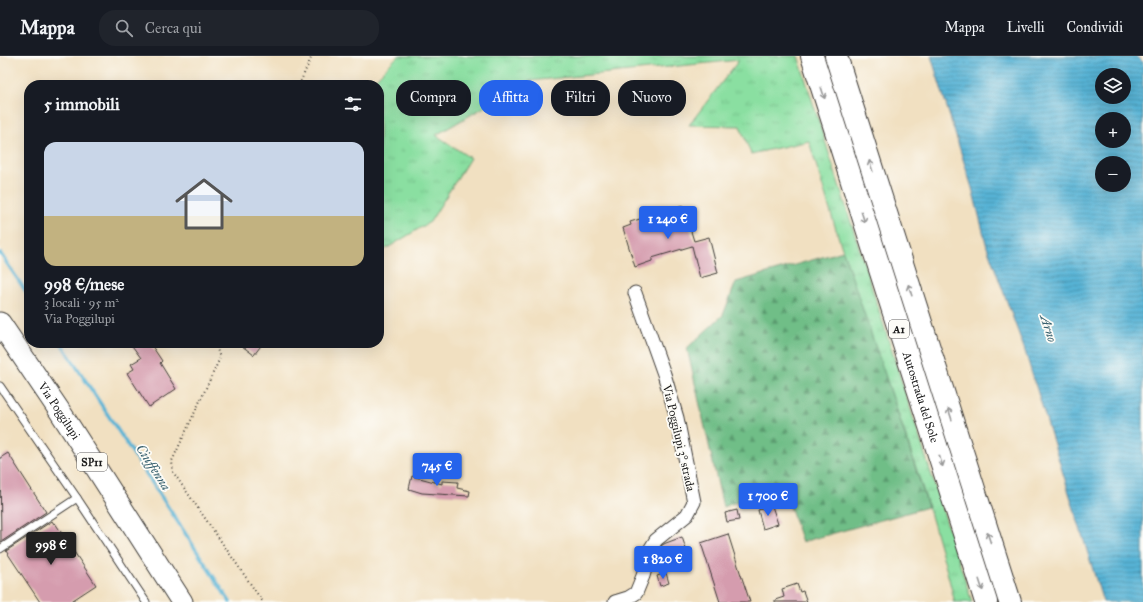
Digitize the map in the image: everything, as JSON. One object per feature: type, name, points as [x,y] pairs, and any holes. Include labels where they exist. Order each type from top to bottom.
[{"type":"highway","name":"Autostrada del Sole","points":[[812,56],[986,602]]},
{"type":"highway","name":"Autostrada del Sole","points":[[836,56],[1010,602]]},
{"type":"main road","name":"Via Poggilupi","points":[[0,323],[59,410],[182,602]]},
{"type":"street","name":"Via Poggilupi 3° strada","points":[[615,602],[628,598],[636,593],[643,576],[651,548],[656,540],[687,515],[694,502],[677,418],[664,374],[635,293]]},
{"type":"lane","points":[[0,386],[146,602]]},
{"type":"lane","points":[[0,549],[77,498]]},
{"type":"path","points":[[302,80],[312,56]]},
{"type":"path","points":[[217,348],[220,358],[172,461],[173,472],[263,602]]},
{"type":"green space","points":[[398,56],[798,56],[972,602],[953,602],[954,599],[929,508],[840,242],[809,141],[751,154],[740,126],[689,125],[739,60],[539,80],[479,80],[479,110],[471,115],[471,80],[396,80],[396,116],[469,116],[436,135],[470,158],[430,222],[384,250],[384,80],[374,80]]},
{"type":"green space","points":[[843,251],[928,507],[802,542],[783,486],[723,507],[687,348],[723,315],[736,282]]},
{"type":"water","name":"Arno","points":[[931,56],[1137,56],[1143,62],[1143,602],[1103,602],[1024,348],[987,247],[972,188]]},
{"type":"building","points":[[683,206],[694,241],[709,237],[718,273],[700,278],[692,246],[652,258],[652,261],[635,267],[623,228],[631,225],[630,222]]},
{"type":"building","points":[[134,348],[153,348],[162,361],[160,363],[176,389],[149,407],[127,373],[134,369],[131,364],[141,358]]},
{"type":"building","points":[[245,348],[259,348],[254,355]]},
{"type":"building","points":[[8,453],[46,512],[1,542],[0,458]]},
{"type":"building","points":[[412,476],[442,484],[442,481],[458,482],[457,488],[470,491],[469,496],[422,493],[409,489]]},
{"type":"building","points":[[772,506],[778,524],[763,529],[758,510]]},
{"type":"building","points":[[737,510],[739,520],[727,522],[725,513]]},
{"type":"building","points":[[52,521],[54,524],[55,523],[96,585],[70,602],[40,602],[6,551]]},
{"type":"building","points":[[728,534],[750,602],[720,602],[701,543]]},
{"type":"building","points":[[682,537],[686,549],[663,556],[660,549],[662,545]]},
{"type":"building","points":[[666,573],[669,583],[660,586],[657,576]]},
{"type":"building","points":[[797,584],[800,592],[803,591],[807,602],[775,602],[775,600],[784,597],[782,589]]},
{"type":"waterway","name":"Ciuffenna","points":[[0,253],[24,289]]},
{"type":"waterway","name":"Ciuffenna","points":[[64,348],[230,602]]}]
